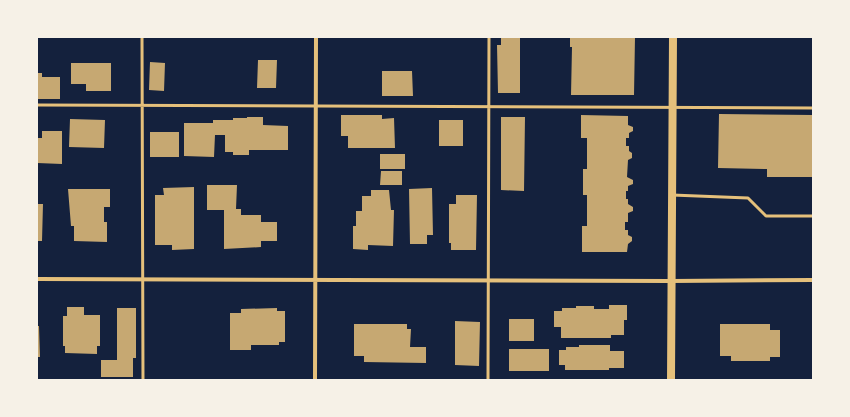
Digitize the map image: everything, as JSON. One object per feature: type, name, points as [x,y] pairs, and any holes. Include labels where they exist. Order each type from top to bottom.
[{"type":"main road","points":[[671,380],[673,37]]},
{"type":"street","points":[[314,380],[316,37]]},
{"type":"street","points":[[37,279],[671,282],[813,280]]},
{"type":"lane","points":[[142,37],[144,280],[143,380]]},
{"type":"lane","points":[[488,380],[490,37]]},
{"type":"lane","points":[[37,105],[813,108]]},
{"type":"lane","points":[[672,195],[748,198],[766,216],[813,216]]},
{"type":"building","points":[[501,37],[520,37],[520,93],[498,93],[497,45],[501,45]]},
{"type":"building","points":[[570,37],[635,37],[634,95],[571,95],[572,47],[570,47]]},
{"type":"building","points":[[258,60],[277,60],[276,88],[257,88]]},
{"type":"building","points":[[150,62],[165,63],[164,91],[149,90]]},
{"type":"building","points":[[71,63],[111,63],[111,91],[86,91],[86,84],[71,84]]},
{"type":"building","points":[[382,71],[412,71],[413,96],[382,96]]},
{"type":"building","points":[[37,73],[42,73],[42,77],[60,77],[60,99],[37,99]]},
{"type":"building","points":[[719,114],[813,115],[813,177],[767,177],[767,169],[718,168]]},
{"type":"building","points":[[341,115],[382,115],[382,119],[394,118],[395,148],[348,148],[348,136],[341,136]]},
{"type":"building","points":[[581,115],[628,116],[628,125],[633,127],[633,131],[629,133],[629,138],[626,138],[626,146],[629,146],[629,151],[632,153],[632,158],[628,160],[627,177],[633,180],[633,184],[628,186],[628,191],[626,191],[626,199],[628,199],[628,204],[633,207],[633,211],[628,213],[628,222],[625,222],[625,230],[628,230],[628,235],[632,237],[632,241],[628,244],[627,252],[582,252],[582,226],[587,226],[587,195],[583,195],[583,169],[587,169],[587,138],[581,138]]},
{"type":"building","points":[[263,117],[263,125],[288,126],[288,150],[249,150],[249,155],[233,155],[233,152],[225,152],[225,135],[215,135],[214,157],[184,156],[184,123],[213,123],[213,120],[233,120],[233,118]]},
{"type":"building","points":[[501,117],[525,117],[524,191],[501,190]]},
{"type":"building","points":[[70,119],[105,120],[104,148],[69,147]]},
{"type":"building","points":[[439,120],[463,120],[463,146],[439,146]]},
{"type":"building","points":[[42,131],[62,131],[62,164],[37,163],[37,138],[42,138]]},
{"type":"building","points":[[150,132],[179,132],[179,157],[150,157]]},
{"type":"building","points":[[380,154],[405,154],[405,169],[380,169]]},
{"type":"building","points":[[381,171],[402,171],[402,185],[380,185]]},
{"type":"building","points":[[207,185],[237,185],[236,209],[241,209],[241,215],[261,215],[261,222],[277,222],[277,241],[261,241],[261,247],[224,249],[224,210],[207,210]]},
{"type":"building","points":[[194,187],[194,249],[172,250],[172,245],[155,245],[155,195],[164,195],[163,188]]},
{"type":"building","points":[[432,188],[433,235],[427,235],[427,244],[410,244],[409,189]]},
{"type":"building","points":[[68,189],[110,189],[110,207],[104,207],[104,222],[107,222],[107,242],[74,241],[74,226],[71,226]]},
{"type":"building","points":[[371,190],[389,190],[391,210],[394,210],[393,246],[368,245],[368,250],[353,249],[353,226],[356,226],[356,211],[362,211],[362,196],[371,196]]},
{"type":"building","points":[[456,195],[477,195],[476,250],[451,250],[451,243],[449,243],[449,204],[456,204]]},
{"type":"building","points":[[37,204],[43,204],[42,241],[37,241]]},
{"type":"building","points":[[609,305],[627,305],[627,320],[624,320],[624,335],[611,335],[611,338],[561,338],[561,327],[554,327],[554,311],[562,311],[562,308],[576,308],[576,306],[594,306],[594,309],[609,309]]},
{"type":"building","points":[[67,307],[84,307],[84,315],[100,315],[100,346],[97,346],[97,354],[65,353],[65,346],[63,346],[63,316],[67,316]]},
{"type":"building","points":[[117,308],[136,308],[136,358],[133,358],[133,377],[101,377],[101,360],[117,360]]},
{"type":"building","points":[[277,308],[277,311],[285,311],[285,342],[279,342],[279,345],[251,345],[251,350],[230,350],[230,313],[241,313],[241,309]]},
{"type":"building","points":[[509,319],[534,319],[534,341],[509,341]]},
{"type":"building","points":[[455,321],[480,322],[479,366],[455,365]]},
{"type":"building","points":[[354,324],[407,324],[407,329],[411,329],[410,347],[426,347],[426,363],[364,362],[364,356],[354,356]]},
{"type":"building","points":[[720,324],[770,324],[770,330],[780,330],[780,357],[770,357],[770,361],[731,361],[731,356],[720,356]]},
{"type":"building","points":[[37,326],[39,326],[40,357],[37,357]]},
{"type":"building","points":[[579,345],[610,345],[610,351],[624,351],[624,368],[609,368],[609,370],[565,370],[565,365],[559,365],[559,350],[566,350],[566,347],[579,347]]},
{"type":"building","points":[[509,349],[549,349],[549,371],[509,371]]}]
